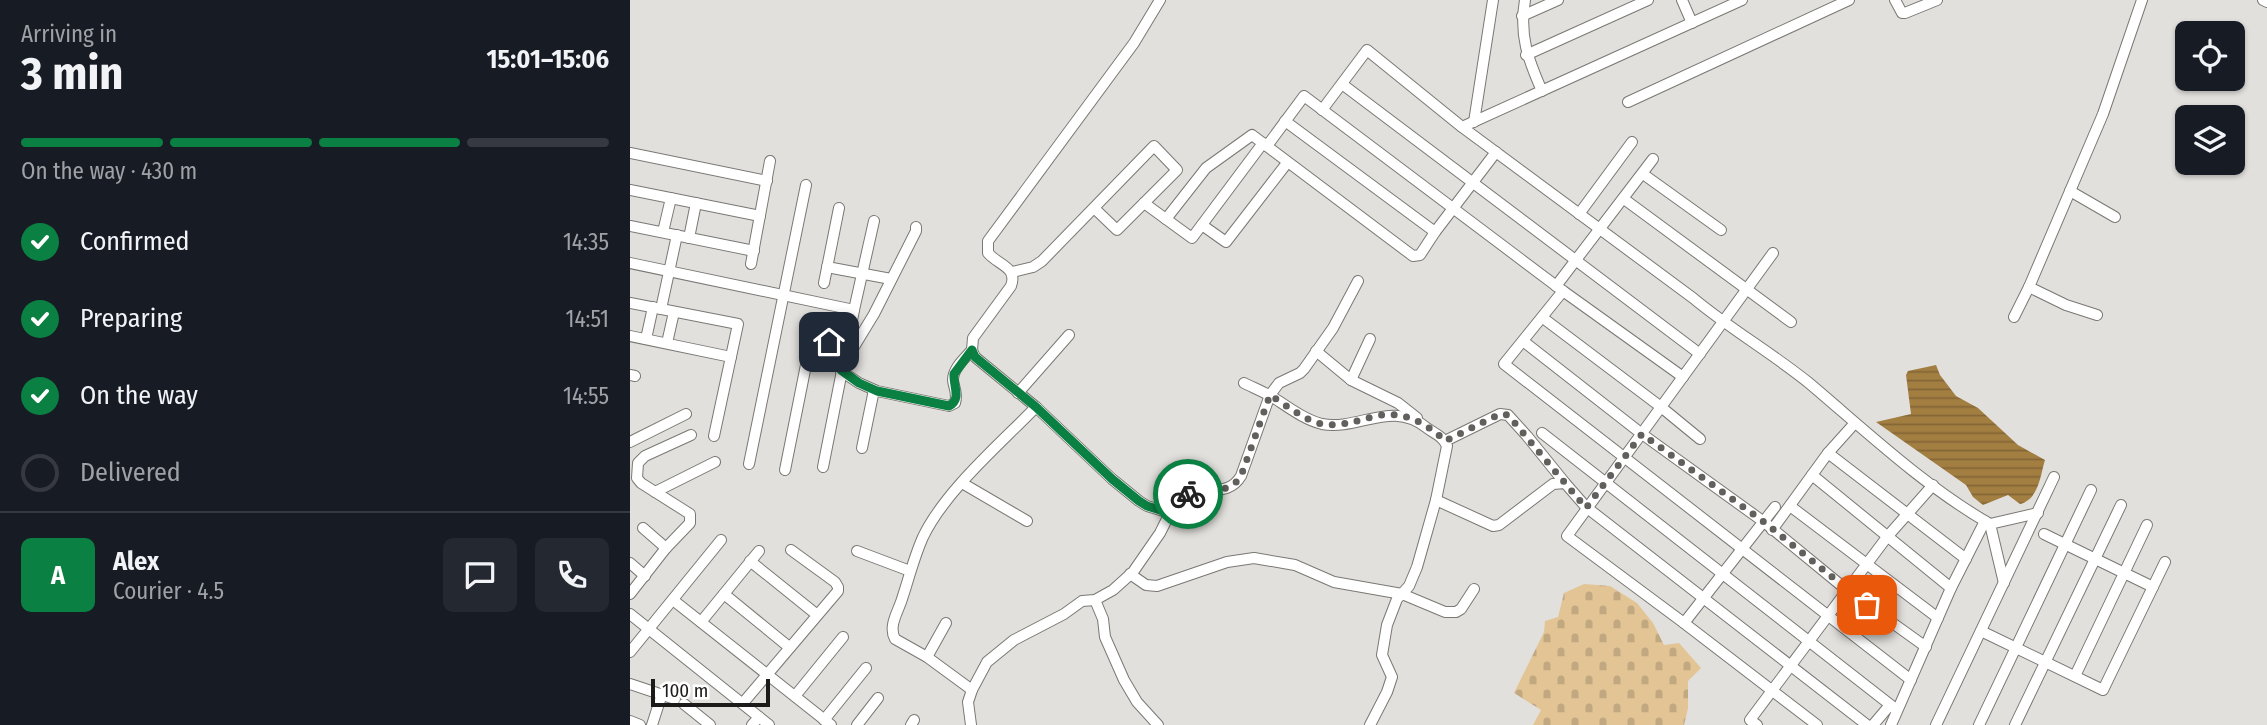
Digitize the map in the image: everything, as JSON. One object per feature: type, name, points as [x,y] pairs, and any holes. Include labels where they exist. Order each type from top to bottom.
[{"type":"street","points":[[1160,0],[1127,51],[988,241],[988,253],[1012,272],[1014,280],[973,338],[972,350],[975,357],[1036,407],[1112,479],[1147,506],[1170,513]]},
{"type":"street","points":[[1474,122],[1493,0]]},
{"type":"street","points":[[1525,0],[1522,16],[1526,55],[1542,92]]},
{"type":"street","points":[[1522,16],[1558,0]]},
{"type":"street","points":[[1526,55],[1648,0]]},
{"type":"street","points":[[1682,0],[1692,23]]},
{"type":"street","points":[[1462,127],[1742,0]]},
{"type":"street","points":[[1628,102],[1849,0]]},
{"type":"street","points":[[1895,0],[1902,13],[1905,13],[1937,0]]},
{"type":"street","points":[[2014,317],[2103,114],[2142,0]]},
{"type":"street","points":[[1322,110],[1367,50],[1462,127],[1693,298],[1722,323],[1808,382],[1854,424],[1987,523],[2004,583]]},
{"type":"street","points":[[1342,84],[1700,354]]},
{"type":"street","points":[[1144,203],[1192,238],[1304,96],[1559,288],[1683,377]]},
{"type":"street","points":[[1285,121],[1435,232]]},
{"type":"street","points":[[1166,219],[1206,169],[1252,135],[1412,256],[1420,255],[1496,152]]},
{"type":"street","points":[[1579,214],[1632,142]]},
{"type":"street","points":[[1012,272],[1033,267],[1042,261],[1154,146],[1177,170],[1116,229],[1094,208]]},
{"type":"street","points":[[630,153],[767,181]]},
{"type":"street","points":[[1653,159],[1576,261],[1542,318],[1504,364],[1911,680]]},
{"type":"street","points":[[751,264],[770,161]]},
{"type":"street","points":[[1202,225],[1226,242],[1287,163]]},
{"type":"street","points":[[1643,174],[1721,230]]},
{"type":"street","points":[[749,464],[806,185]]},
{"type":"street","points":[[630,190],[760,216]]},
{"type":"street","points":[[2070,191],[2115,217]]},
{"type":"street","points":[[663,233],[671,198]]},
{"type":"street","points":[[1624,199],[1791,322]]},
{"type":"street","points":[[689,238],[696,203]]},
{"type":"street","points":[[824,283],[839,208]]},
{"type":"street","points":[[823,467],[841,368],[874,222]]},
{"type":"street","points":[[630,226],[754,251]]},
{"type":"street","points":[[841,368],[874,314],[916,227]]},
{"type":"street","points":[[646,339],[669,272],[677,235]]},
{"type":"street","points":[[1773,253],[1567,536],[1817,725]]},
{"type":"street","points":[[630,263],[854,310]]},
{"type":"street","points":[[827,267],[891,279]]},
{"type":"street","points":[[971,725],[968,702],[987,662],[1014,640],[1064,614],[1082,601],[1095,600],[1113,590],[1130,575],[1160,533],[1170,513],[1187,495],[1228,488],[1237,483],[1270,395],[1279,383],[1300,373],[1333,328],[1358,281]]},
{"type":"street","points":[[2029,287],[2066,305],[2097,315]]},
{"type":"street","points":[[630,303],[738,324],[714,436]]},
{"type":"street","points":[[667,343],[674,312]]},
{"type":"street","points":[[1542,318],[1661,407],[1699,439]]},
{"type":"street","points":[[785,470],[814,325]]},
{"type":"street","points":[[1018,393],[1069,335]]},
{"type":"street","points":[[630,336],[731,357]]},
{"type":"street","points":[[812,339],[847,345]]},
{"type":"street","points":[[1351,380],[1370,339]]},
{"type":"street","points":[[1523,341],[1642,434],[1768,526],[1848,591],[1926,647]]},
{"type":"street","points":[[841,368],[874,390],[952,405],[957,398],[954,374],[972,350]]},
{"type":"street","points":[[1316,351],[1351,380],[1398,403],[1445,441],[1447,453],[1417,567],[1409,586],[1393,606],[1387,625],[1382,650],[1384,660],[1392,673],[1391,685],[1370,725]]},
{"type":"street","points":[[1244,383],[1270,395],[1310,420],[1324,424],[1349,424],[1377,416],[1400,415],[1420,421]]},
{"type":"street","points":[[862,448],[874,390]]},
{"type":"street","points":[[972,690],[927,657],[895,639],[891,627],[903,597],[909,571],[932,520],[962,483],[1036,407]]},
{"type":"street","points":[[630,442],[685,414]]},
{"type":"street","points":[[1445,441],[1500,414],[1508,415],[1586,508],[1867,725]]},
{"type":"street","points":[[1684,623],[1743,548],[1790,506],[1828,453],[1854,424]]},
{"type":"street","points":[[1542,433],[1894,708]]},
{"type":"street","points":[[630,594],[666,548],[691,523],[690,514],[641,483],[637,478],[638,463],[645,456],[691,435]]},
{"type":"street","points":[[1828,453],[1966,559]]},
{"type":"street","points":[[655,492],[715,461]]},
{"type":"street","points":[[1812,475],[1951,589]]},
{"type":"street","points":[[1936,725],[2054,477]]},
{"type":"street","points":[[962,483],[1027,521]]},
{"type":"street","points":[[1436,500],[1493,526],[1499,525],[1553,484],[1565,483]]},
{"type":"street","points":[[1757,725],[1750,720],[1887,537],[1933,485]]},
{"type":"street","points":[[1979,725],[2091,490]]},
{"type":"street","points":[[2015,725],[2120,505]]},
{"type":"street","points":[[1790,506],[1938,618]]},
{"type":"street","points":[[1768,526],[1776,507]]},
{"type":"street","points":[[1873,725],[1894,708],[1911,680],[1951,589],[1987,523],[2038,513]]},
{"type":"street","points":[[2075,676],[2147,525]]},
{"type":"street","points":[[643,528],[666,548]]},
{"type":"street","points":[[2044,534],[2153,586]]},
{"type":"street","points":[[630,652],[721,540]]},
{"type":"street","points":[[743,704],[838,591],[835,582],[791,550]]},
{"type":"street","points":[[701,622],[759,551]]},
{"type":"street","points":[[857,551],[909,571]]},
{"type":"street","points":[[1130,575],[1146,585],[1157,586],[1227,562],[1254,558],[1295,565],[1334,582],[1402,594],[1438,610],[1456,612],[1474,589]]},
{"type":"street","points":[[750,561],[816,614]]},
{"type":"street","points":[[1981,631],[2103,690],[2165,562]]},
{"type":"street","points":[[630,563],[645,576]]},
{"type":"street","points":[[724,594],[789,647]]},
{"type":"street","points":[[673,600],[828,722],[866,668]]},
{"type":"street","points":[[1095,600],[1103,619],[1105,637],[1124,680],[1137,702],[1158,725]]},
{"type":"street","points":[[630,614],[743,704],[756,721],[769,725]]},
{"type":"street","points":[[927,657],[946,623]]},
{"type":"street","points":[[795,696],[843,637]]},
{"type":"street","points":[[630,684],[680,702],[710,725]]},
{"type":"street","points":[[652,725],[661,701],[660,694]]},
{"type":"street","points":[[857,725],[878,698]]},
{"type":"street","points":[[1891,725],[1894,708]]},
{"type":"street","points":[[630,721],[640,725]]},
{"type":"green space","points":[[1584,584],[1610,586],[1637,603],[1653,623],[1664,645],[1679,643],[1701,668],[1688,681],[1688,708],[1684,725],[1533,725],[1541,710],[1514,693],[1544,632],[1545,621],[1558,617],[1564,593]]},
{"type":"shaded area","points":[[1936,365],[1956,396],[1978,408],[2018,445],[2045,460],[2038,486],[2026,501],[2020,504],[2008,495],[1983,505],[1973,497],[1966,485],[1876,422],[1911,414],[1906,375],[1908,371]]},
{"type":"way so far","points":[[1188,494],[1228,488],[1237,483],[1270,395],[1318,423],[1349,424],[1377,416],[1400,415],[1420,421],[1445,441],[1473,425],[1500,414],[1508,415],[1586,508],[1642,434],[1764,522],[1867,605]]},
{"type":"route","points":[[829,342],[847,345],[841,370],[866,387],[949,406],[955,403],[957,398],[954,374],[972,350],[975,357],[1036,407],[1139,501],[1170,513],[1188,494]]}]
